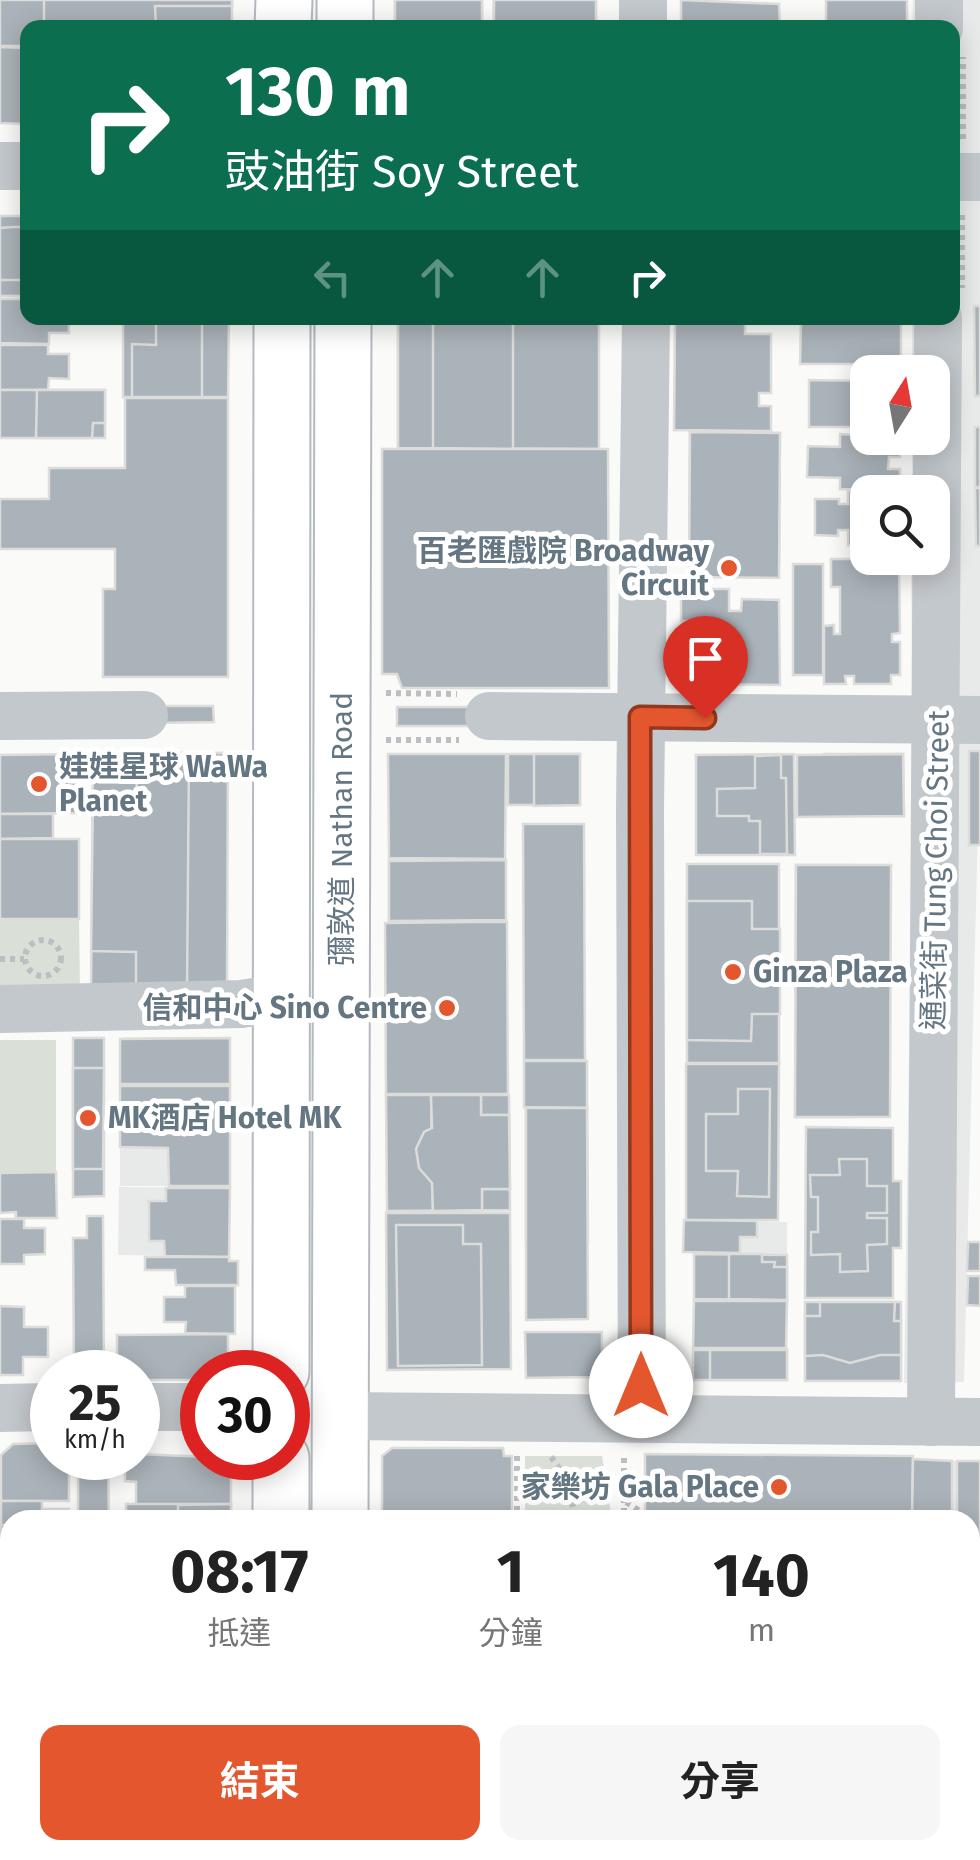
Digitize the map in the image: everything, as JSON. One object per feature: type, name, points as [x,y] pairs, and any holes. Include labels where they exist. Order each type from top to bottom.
[{"type":"main road","name":"彌敦道 Nathan Road","points":[[280,1350],[282,325]]},
{"type":"main road","name":"彌敦道 Nathan Road","points":[[340,1510],[344,325]]},
{"type":"main road","points":[[281,1480],[281,1510]]},
{"type":"street","points":[[632,1432],[646,325]]},
{"type":"street","name":"通菜街 Tung Choi Street","points":[[930,1422],[959,721],[938,325]]},
{"type":"street","points":[[0,716],[144,715]]},
{"type":"street","points":[[477,717],[959,721]]},
{"type":"street","points":[[0,1009],[254,1003],[280,998]]},
{"type":"street","points":[[0,1408],[30,1407]]},
{"type":"street","points":[[340,1416],[632,1432],[980,1422]]},
{"type":"path","points":[[960,117],[969,168]]},
{"type":"path","points":[[386,694],[477,717]]},
{"type":"path","points":[[386,740],[477,717]]},
{"type":"path","points":[[43,940],[59,949],[62,958],[52,974],[43,977],[34,974],[24,958],[33,942],[43,940]]},
{"type":"path","points":[[0,958],[24,958]]},
{"type":"path","points":[[624,1510],[632,1432]]},
{"type":"path","points":[[550,1443],[550,1456],[561,1470],[572,1510]]},
{"type":"path","points":[[517,1444],[517,1510]]},
{"type":"path","points":[[624,1502],[639,1510]]},
{"type":"shaded area","points":[[913,0],[980,0],[980,746],[964,1382],[904,1383],[913,793],[911,575],[950,575],[950,475],[912,475],[912,455],[950,455],[950,355],[912,355],[912,325],[960,325],[960,20],[912,20]]},
{"type":"shaded area","points":[[0,919],[79,919],[80,991],[0,992]]},
{"type":"shaded area","points":[[0,1040],[56,1040],[56,1172],[0,1172]]},
{"type":"shaded area","points":[[120,1086],[230,1086],[230,1186],[120,1186]]},
{"type":"shaded area","points":[[119,1187],[230,1188],[229,1257],[118,1255]]},
{"type":"shaded area","points":[[684,1220],[787,1222],[787,1300],[694,1299],[694,1253],[683,1252]]},
{"type":"shaded area","points":[[525,1456],[602,1456],[610,1510],[525,1510]]},
{"type":"shaded area","points":[[952,1461],[980,1461],[980,1510],[952,1510]]},
{"type":"building","points":[[0,0],[232,0],[232,20],[20,20],[20,46],[0,46]]},
{"type":"building","points":[[44,0],[232,0],[232,6],[155,6],[156,20],[44,20]]},
{"type":"building","points":[[395,0],[482,0],[482,20],[395,20]]},
{"type":"building","points":[[395,0],[482,0],[482,20],[395,20]]},
{"type":"building","points":[[494,0],[575,0],[575,20],[494,20]]},
{"type":"building","points":[[494,0],[596,0],[596,20],[494,20]]},
{"type":"building","points":[[494,0],[596,0],[596,20],[494,20]]},
{"type":"building","points":[[681,0],[779,4],[780,20],[681,20]]},
{"type":"building","points":[[826,0],[907,0],[907,20],[826,20]]},
{"type":"building","points":[[0,47],[20,48],[20,124],[0,123]]},
{"type":"building","points":[[0,216],[20,216],[20,296],[0,296]]},
{"type":"building","points":[[20,227],[20,280],[0,280],[0,228]]},
{"type":"building","points":[[0,299],[20,299],[20,325],[69,325],[69,333],[49,333],[49,344],[0,343]]},
{"type":"building","points":[[974,306],[980,306],[980,396],[975,396]]},
{"type":"building","points":[[123,325],[229,325],[228,397],[123,397]]},
{"type":"building","points":[[156,325],[202,325],[202,397],[132,397],[132,344],[156,345]]},
{"type":"building","points":[[398,325],[513,325],[513,449],[398,448]]},
{"type":"building","points":[[398,325],[599,325],[599,449],[398,448]]},
{"type":"building","points":[[433,325],[513,325],[513,449],[433,448]]},
{"type":"building","points":[[675,325],[745,325],[745,334],[771,334],[771,393],[759,393],[759,406],[771,406],[771,431],[674,430]]},
{"type":"building","points":[[801,325],[901,325],[901,355],[850,355],[850,364],[800,364]]},
{"type":"building","points":[[0,345],[48,345],[48,354],[69,354],[69,379],[49,378],[48,390],[0,390]]},
{"type":"building","points":[[809,380],[850,381],[850,427],[809,427]]},
{"type":"building","points":[[0,390],[105,390],[105,438],[0,438]]},
{"type":"building","points":[[37,390],[105,390],[105,423],[93,423],[92,438],[36,438]]},
{"type":"building","points":[[125,398],[228,398],[228,677],[103,677],[103,589],[115,589],[115,549],[0,549],[0,499],[49,499],[49,468],[125,468]]},
{"type":"building","points":[[975,427],[980,427],[980,487],[975,487]]},
{"type":"building","points":[[690,432],[780,433],[779,563],[689,562]]},
{"type":"building","points":[[690,432],[780,433],[779,578],[689,577]]},
{"type":"building","points":[[840,434],[850,435],[850,455],[900,455],[889,457],[888,469],[900,469],[900,475],[850,475],[850,489],[840,489],[840,478],[807,477],[808,446],[840,447]]},
{"type":"building","points":[[382,449],[608,449],[609,688],[402,688],[397,674],[382,674]]},
{"type":"building","points":[[975,488],[980,488],[980,546],[976,546]]},
{"type":"building","points":[[850,490],[850,545],[848,530],[838,530],[838,536],[815,535],[815,499],[839,499],[839,504],[848,504]]},
{"type":"building","points":[[831,559],[850,559],[850,575],[899,575],[900,633],[892,634],[892,642],[900,642],[900,675],[891,675],[891,684],[854,684],[854,676],[845,676],[846,684],[824,684],[824,626],[834,625],[834,634],[840,634],[840,587],[831,587]]},
{"type":"building","points":[[793,564],[823,564],[823,675],[793,675]]},
{"type":"building","points":[[681,589],[729,589],[729,611],[741,611],[742,599],[779,600],[780,685],[684,684],[681,650],[691,650],[691,621],[681,621]]},
{"type":"building","points":[[154,706],[213,706],[214,722],[154,723]]},
{"type":"building","points":[[397,707],[470,707],[470,726],[397,726]]},
{"type":"building","points":[[969,751],[980,751],[980,845],[969,845]]},
{"type":"building","points":[[93,752],[228,753],[227,992],[91,991]]},
{"type":"building","points":[[136,753],[189,753],[187,992],[136,992],[136,952],[91,951],[93,796],[137,796]]},
{"type":"building","name":"娃娃星球 WaWa Planet","points":[[78,754],[78,813],[0,814],[0,755]]},
{"type":"building","points":[[388,754],[506,754],[505,859],[389,858]]},
{"type":"building","points":[[508,754],[580,754],[580,805],[508,805]]},
{"type":"building","points":[[534,754],[580,754],[580,805],[534,806]]},
{"type":"building","points":[[794,754],[795,855],[696,855],[696,755]]},
{"type":"building","points":[[824,754],[903,754],[904,816],[866,816],[865,809],[831,812],[831,788],[824,788]]},
{"type":"building","points":[[903,754],[904,816],[797,817],[797,755]]},
{"type":"building","points":[[781,755],[781,778],[786,778],[787,854],[760,854],[760,821],[749,821],[749,816],[717,816],[717,789],[755,788],[755,756]]},
{"type":"building","points":[[0,814],[53,814],[53,838],[0,839]]},
{"type":"building","points":[[523,824],[584,824],[585,1060],[524,1060]]},
{"type":"building","points":[[0,839],[79,839],[79,919],[0,919]]},
{"type":"building","points":[[454,860],[454,920],[389,921],[389,861]]},
{"type":"building","points":[[506,860],[506,920],[389,921],[389,861]]},
{"type":"building","name":"Ginza Plaza","points":[[687,864],[779,864],[779,1063],[687,1063]]},
{"type":"building","points":[[796,865],[853,865],[852,1117],[795,1117]]},
{"type":"building","points":[[796,865],[891,865],[890,1117],[795,1117]]},
{"type":"building","name":"Ginza Plaza","points":[[687,901],[752,901],[752,929],[780,929],[780,1014],[752,1014],[751,1041],[687,1040]]},
{"type":"building","name":"信和中心 Sino Centre","points":[[507,922],[508,1094],[386,1094],[385,923]]},
{"type":"building","name":"MK酒店 Hotel MK","points":[[73,1038],[104,1038],[104,1196],[73,1197]]},
{"type":"building","points":[[202,1038],[202,1084],[126,1084],[125,1039]]},
{"type":"building","points":[[230,1038],[230,1084],[120,1084],[120,1039]]},
{"type":"building","points":[[524,1061],[587,1061],[587,1108],[524,1107]]},
{"type":"building","points":[[686,1064],[779,1064],[778,1220],[686,1220]]},
{"type":"building","name":"MK酒店 Hotel MK","points":[[73,1068],[104,1068],[103,1169],[73,1169]]},
{"type":"building","points":[[120,1086],[230,1086],[230,1186],[169,1186],[168,1148],[120,1147]]},
{"type":"building","points":[[738,1089],[770,1089],[769,1197],[737,1196],[738,1171],[706,1171],[706,1114],[738,1114]]},
{"type":"building","points":[[386,1095],[509,1095],[510,1210],[387,1211]]},
{"type":"building","points":[[431,1095],[481,1095],[481,1115],[509,1115],[510,1189],[482,1189],[482,1210],[433,1211]]},
{"type":"building","points":[[431,1095],[481,1095],[481,1115],[509,1115],[510,1189],[482,1189],[482,1210],[433,1211],[432,1183],[419,1168],[416,1149],[424,1132],[432,1128]]},
{"type":"building","points":[[526,1108],[587,1108],[588,1242],[526,1242]]},
{"type":"building","points":[[526,1108],[587,1108],[588,1319],[526,1320]]},
{"type":"building","points":[[806,1127],[893,1128],[893,1181],[901,1181],[901,1248],[893,1248],[893,1298],[805,1298]]},
{"type":"building","points":[[839,1159],[867,1159],[867,1186],[887,1186],[887,1213],[867,1213],[867,1218],[887,1218],[887,1244],[867,1245],[868,1271],[840,1272],[840,1254],[811,1255],[811,1232],[818,1232],[818,1197],[811,1197],[810,1175],[840,1175]]},
{"type":"building","points":[[37,1172],[37,1195],[50,1195],[50,1217],[16,1218],[16,1212],[0,1212],[4,1173]]},
{"type":"building","points":[[56,1172],[57,1218],[16,1218],[16,1212],[0,1213],[0,1173]]},
{"type":"building","points":[[166,1188],[230,1188],[229,1257],[165,1256],[164,1241],[149,1241],[149,1201],[166,1201]]},
{"type":"building","points":[[386,1213],[510,1213],[511,1369],[387,1370]]},
{"type":"building","points":[[87,1216],[103,1216],[104,1350],[74,1350],[73,1238],[87,1238]]},
{"type":"building","points":[[0,1219],[24,1219],[24,1228],[45,1228],[45,1254],[24,1255],[24,1264],[0,1264]]},
{"type":"building","points":[[684,1220],[757,1221],[757,1237],[740,1237],[740,1253],[683,1252]]},
{"type":"building","points":[[396,1225],[463,1225],[463,1244],[481,1244],[482,1365],[398,1366]]},
{"type":"building","points":[[968,1242],[980,1242],[980,1271],[967,1271]]},
{"type":"building","points":[[694,1254],[787,1255],[787,1300],[694,1299]]},
{"type":"building","points":[[729,1254],[762,1254],[762,1262],[787,1267],[787,1300],[729,1299]]},
{"type":"building","points":[[145,1257],[229,1257],[229,1261],[238,1261],[238,1285],[176,1285],[175,1270],[145,1270]]},
{"type":"building","points":[[968,1276],[980,1276],[980,1306],[967,1305]]},
{"type":"building","points":[[185,1286],[235,1286],[235,1334],[185,1333],[186,1322],[164,1322],[164,1297],[185,1297]]},
{"type":"building","points":[[694,1301],[787,1301],[786,1348],[693,1348]]},
{"type":"building","points":[[805,1302],[901,1302],[901,1381],[805,1381]]},
{"type":"building","points":[[820,1302],[895,1302],[894,1321],[901,1321],[901,1355],[880,1355],[850,1363],[823,1355],[805,1356],[805,1316],[820,1316]]},
{"type":"building","points":[[0,1306],[24,1307],[24,1327],[48,1327],[48,1350],[30,1350],[30,1357],[23,1357],[23,1375],[0,1375]]},
{"type":"building","points":[[525,1332],[602,1332],[602,1368],[591,1377],[526,1378]]},
{"type":"building","points":[[228,1334],[228,1350],[180,1350],[180,1380],[160,1380],[160,1350],[117,1350],[117,1335]]},
{"type":"building","points":[[693,1350],[787,1350],[787,1380],[693,1380]]},
{"type":"building","points":[[710,1350],[787,1350],[787,1380],[710,1380]]},
{"type":"building","points":[[13,1444],[30,1444],[30,1480],[69,1480],[69,1501],[1,1501],[1,1455]]},
{"type":"building","points":[[392,1448],[503,1448],[504,1456],[512,1456],[512,1510],[382,1510],[382,1456]]},
{"type":"building","name":"家樂坊 Gala Place","points":[[645,1454],[913,1456],[912,1510],[645,1510]]},
{"type":"building","points":[[160,1455],[180,1456],[180,1480],[231,1480],[231,1504],[136,1505],[136,1482],[125,1481],[160,1480]]},
{"type":"building","points":[[913,1459],[952,1461],[952,1510],[912,1510]]},
{"type":"building","points":[[957,1461],[980,1461],[980,1510],[957,1510]]},
{"type":"building","points":[[78,1480],[108,1480],[109,1510],[78,1510]]},
{"type":"building","points":[[1,1501],[42,1501],[42,1509],[69,1509],[69,1510],[1,1510]]},
{"type":"building","points":[[126,1504],[231,1504],[231,1510],[126,1510]]},
{"type":"building","points":[[231,1504],[231,1510],[178,1510],[178,1505]]},
{"type":"place","name":"百老匯戲院 Broadway Circuit","points":[[729,568]]},
{"type":"place","name":"娃娃星球 WaWa Planet","points":[[39,784]]},
{"type":"place","name":"Ginza Plaza","points":[[733,972]]},
{"type":"place","name":"信和中心 Sino Centre","points":[[447,1008]]},
{"type":"place","name":"MK酒店 Hotel MK","points":[[88,1118]]},
{"type":"place","name":"家樂坊 Gala Place","points":[[779,1487]]},
{"type":"route","points":[[641,1386],[640,717],[705,718]]}]
